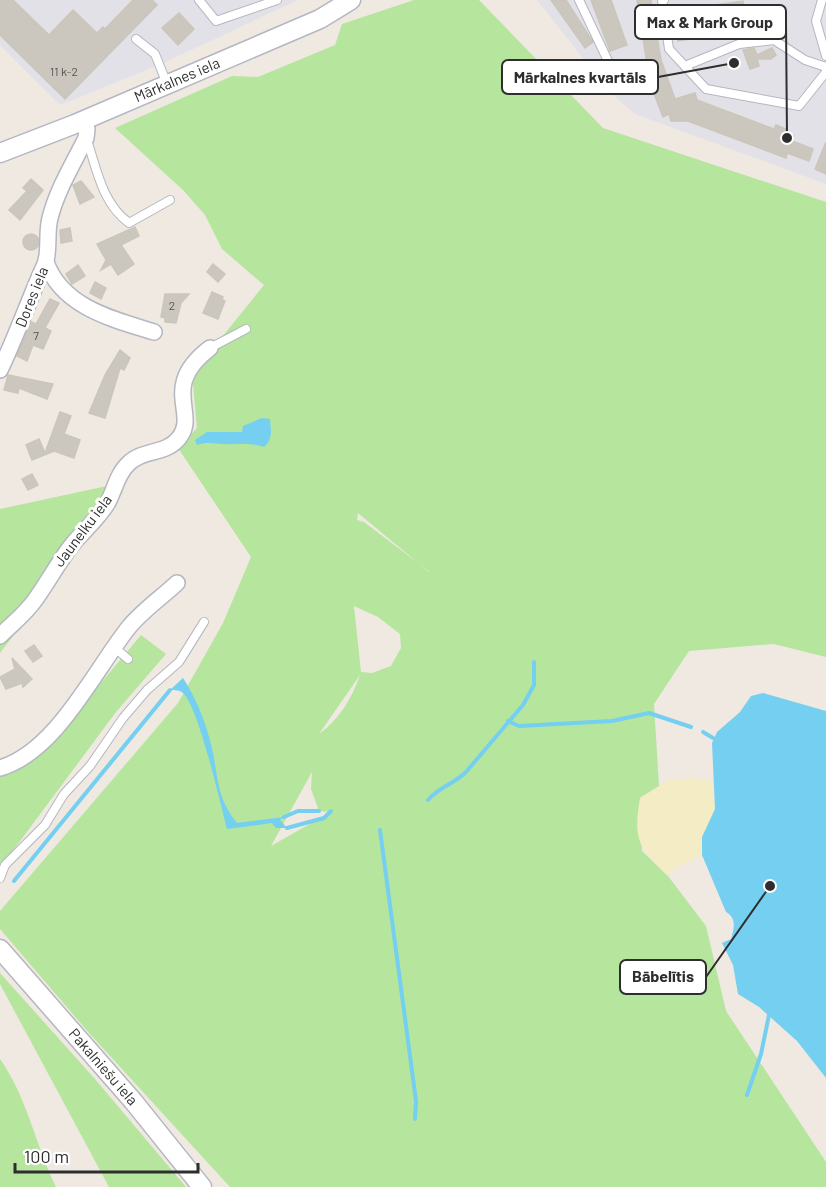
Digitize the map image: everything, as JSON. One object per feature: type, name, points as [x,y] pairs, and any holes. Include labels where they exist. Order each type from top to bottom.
[{"type":"street","name":"Mārkalnes iela","points":[[0,153],[85,129],[167,85],[320,19],[351,0]]},
{"type":"street","name":"Dores iela","points":[[0,370],[16,336],[37,277],[46,262],[49,219],[85,129]]},
{"type":"street","points":[[46,262],[51,274],[68,295],[96,313],[154,332]]},
{"type":"street","name":"Jaunelku iela","points":[[0,636],[36,599],[71,546],[106,506],[125,466],[135,456],[166,449],[181,436],[184,425],[182,400],[184,378],[195,360],[210,348]]},
{"type":"street","points":[[0,768],[14,764],[64,719],[131,624],[177,584]]},
{"type":"street","name":"Pakalniešu iela","points":[[0,949],[133,1101],[202,1187]]},
{"type":"lane","points":[[199,0],[216,21],[277,0]]},
{"type":"lane","points":[[579,0],[609,63]]},
{"type":"lane","points":[[662,0],[669,49],[706,89],[799,106],[826,72]]},
{"type":"lane","points":[[822,0],[816,21],[826,56]]},
{"type":"lane","points":[[136,39],[155,54],[167,85]]},
{"type":"lane","points":[[685,66],[739,44],[774,40],[805,60],[826,67]]},
{"type":"lane","points":[[85,129],[106,196],[123,218],[129,223],[170,200]]},
{"type":"lane","points":[[210,348],[246,329]]},
{"type":"lane","points":[[0,878],[5,865],[45,825],[64,794],[90,766],[123,718],[147,690],[179,662],[204,622]]},
{"type":"lane","points":[[114,647],[128,660]]},
{"type":"shaded area","points":[[0,0],[298,0],[159,65],[60,105],[0,45]]},
{"type":"shaded area","points":[[537,0],[826,0],[826,184],[635,114],[609,91]]},
{"type":"green space","points":[[414,0],[479,0],[603,128],[826,202],[826,657],[774,644],[689,651],[654,704],[659,786],[640,798],[642,851],[668,876],[706,926],[726,1011],[826,1162],[826,1187],[230,1187],[89,1033],[0,929],[0,911],[178,703],[223,623],[251,557],[178,448],[197,428],[192,374],[264,285],[222,249],[205,215],[184,191],[115,128],[232,76],[258,77],[335,45],[342,24]],"holes":[[[358,513],[419,563],[364,522],[357,520]],[[354,606],[378,617],[400,634],[401,648],[391,666],[372,673],[361,672]],[[360,675],[344,708],[319,734]],[[312,772],[311,789],[319,811],[331,812],[271,846]]]},
{"type":"green space","points":[[107,486],[123,492],[0,653],[0,509]]},
{"type":"green space","points":[[141,635],[166,654],[116,712],[6,860],[0,863],[0,769],[46,749]]},
{"type":"green space","points":[[0,973],[95,1079],[186,1187],[109,1187],[0,984]]},
{"type":"green space","points":[[0,1059],[18,1090],[56,1187],[0,1187]]},
{"type":"sand","points":[[692,778],[714,781],[715,809],[702,837],[702,855],[678,867],[668,876],[644,850],[640,842],[637,824],[640,798],[669,780]]},
{"type":"water","points":[[262,418],[270,419],[271,427],[270,438],[264,447],[249,444],[197,445],[195,440],[207,432],[242,432],[243,426]]},
{"type":"water","points":[[183,678],[205,724],[220,790],[230,814],[237,823],[284,817],[280,820],[287,828],[276,828],[272,823],[227,829],[196,717],[183,693],[170,690]]},
{"type":"water","points":[[763,693],[826,711],[826,1078],[797,1041],[759,1007],[738,994],[733,965],[722,943],[731,939],[734,928],[732,917],[726,912],[702,855],[702,837],[715,809],[712,743],[717,732],[740,712],[751,696]]},
{"type":"building","points":[[0,0],[13,0],[49,35],[73,10],[97,33],[103,27],[105,29],[133,0],[152,0],[157,5],[65,99],[0,35]]},
{"type":"building","points":[[551,0],[566,0],[593,42],[585,48]]},
{"type":"building","points":[[591,0],[611,0],[627,45],[610,51]]},
{"type":"building","points":[[637,0],[651,0],[661,60],[675,99],[695,93],[697,100],[774,129],[776,125],[786,129],[785,133],[794,136],[792,141],[813,149],[809,161],[787,153],[786,158],[688,121],[671,121],[669,114],[663,117],[650,83]]},
{"type":"building","points":[[743,1],[748,37],[739,38],[738,32],[678,41],[673,11]]},
{"type":"building","points":[[179,13],[194,29],[178,45],[162,28]]},
{"type":"building","points":[[754,48],[757,55],[772,48],[776,55],[771,59],[757,59],[759,66],[750,69],[743,50]]},
{"type":"building","points":[[826,142],[826,174],[815,169]]},
{"type":"building","points":[[31,179],[43,190],[20,220],[9,210],[27,191],[23,188]]},
{"type":"building","points":[[81,181],[94,197],[80,204],[73,185]]},
{"type":"building","points":[[135,227],[139,236],[121,245],[134,264],[118,275],[111,264],[101,270],[106,260],[97,244]]},
{"type":"building","points":[[70,228],[72,241],[61,243],[60,230]]},
{"type":"building","points":[[31,234],[39,242],[31,250],[23,242]]},
{"type":"building","points":[[213,264],[225,274],[218,282],[207,272]]},
{"type":"building","points":[[78,265],[85,276],[72,284],[66,274]]},
{"type":"building","points":[[95,282],[106,288],[101,299],[90,293]]},
{"type":"building","points":[[212,292],[223,297],[222,300],[225,301],[218,319],[203,313]]},
{"type":"building","points":[[165,294],[189,294],[181,303],[176,323],[165,322],[165,318],[161,317]]},
{"type":"building","points":[[50,299],[59,303],[45,328],[51,331],[43,349],[33,345],[27,361],[17,356],[31,322],[36,324]]},
{"type":"building","points":[[120,350],[130,358],[124,370],[120,368],[105,418],[89,413],[105,375]]},
{"type":"building","points":[[8,375],[53,384],[47,399],[19,388],[18,393],[4,390]]},
{"type":"building","points":[[60,412],[71,416],[64,434],[80,440],[74,458],[54,451],[32,460],[26,445],[39,439],[45,453]]},
{"type":"building","points":[[32,474],[38,485],[28,490],[22,479]]},
{"type":"building","points":[[34,645],[42,656],[33,662],[25,651]]},
{"type":"building","points":[[12,658],[32,679],[23,687],[22,683],[6,689],[0,677],[15,669]]},
{"type":"waterway","points":[[428,800],[466,772],[523,705],[534,685],[534,662]]},
{"type":"waterway","points":[[14,881],[170,690]]},
{"type":"waterway","points":[[508,721],[519,726],[612,721],[649,713],[691,727]]},
{"type":"waterway","points":[[703,732],[713,738]]},
{"type":"waterway","points":[[284,817],[298,811],[319,811]]},
{"type":"waterway","points":[[287,828],[324,818],[331,811]]},
{"type":"waterway","points":[[380,830],[416,1101],[415,1119]]},
{"type":"waterway","points":[[747,1095],[761,1054],[769,1015]]},
{"type":"place","name":"Mārkalnes kvartāls","points":[[734,63]]},
{"type":"place","name":"Max & Mark Group","points":[[787,138]]},
{"type":"place","name":"Bābelītis","points":[[770,886]]}]
